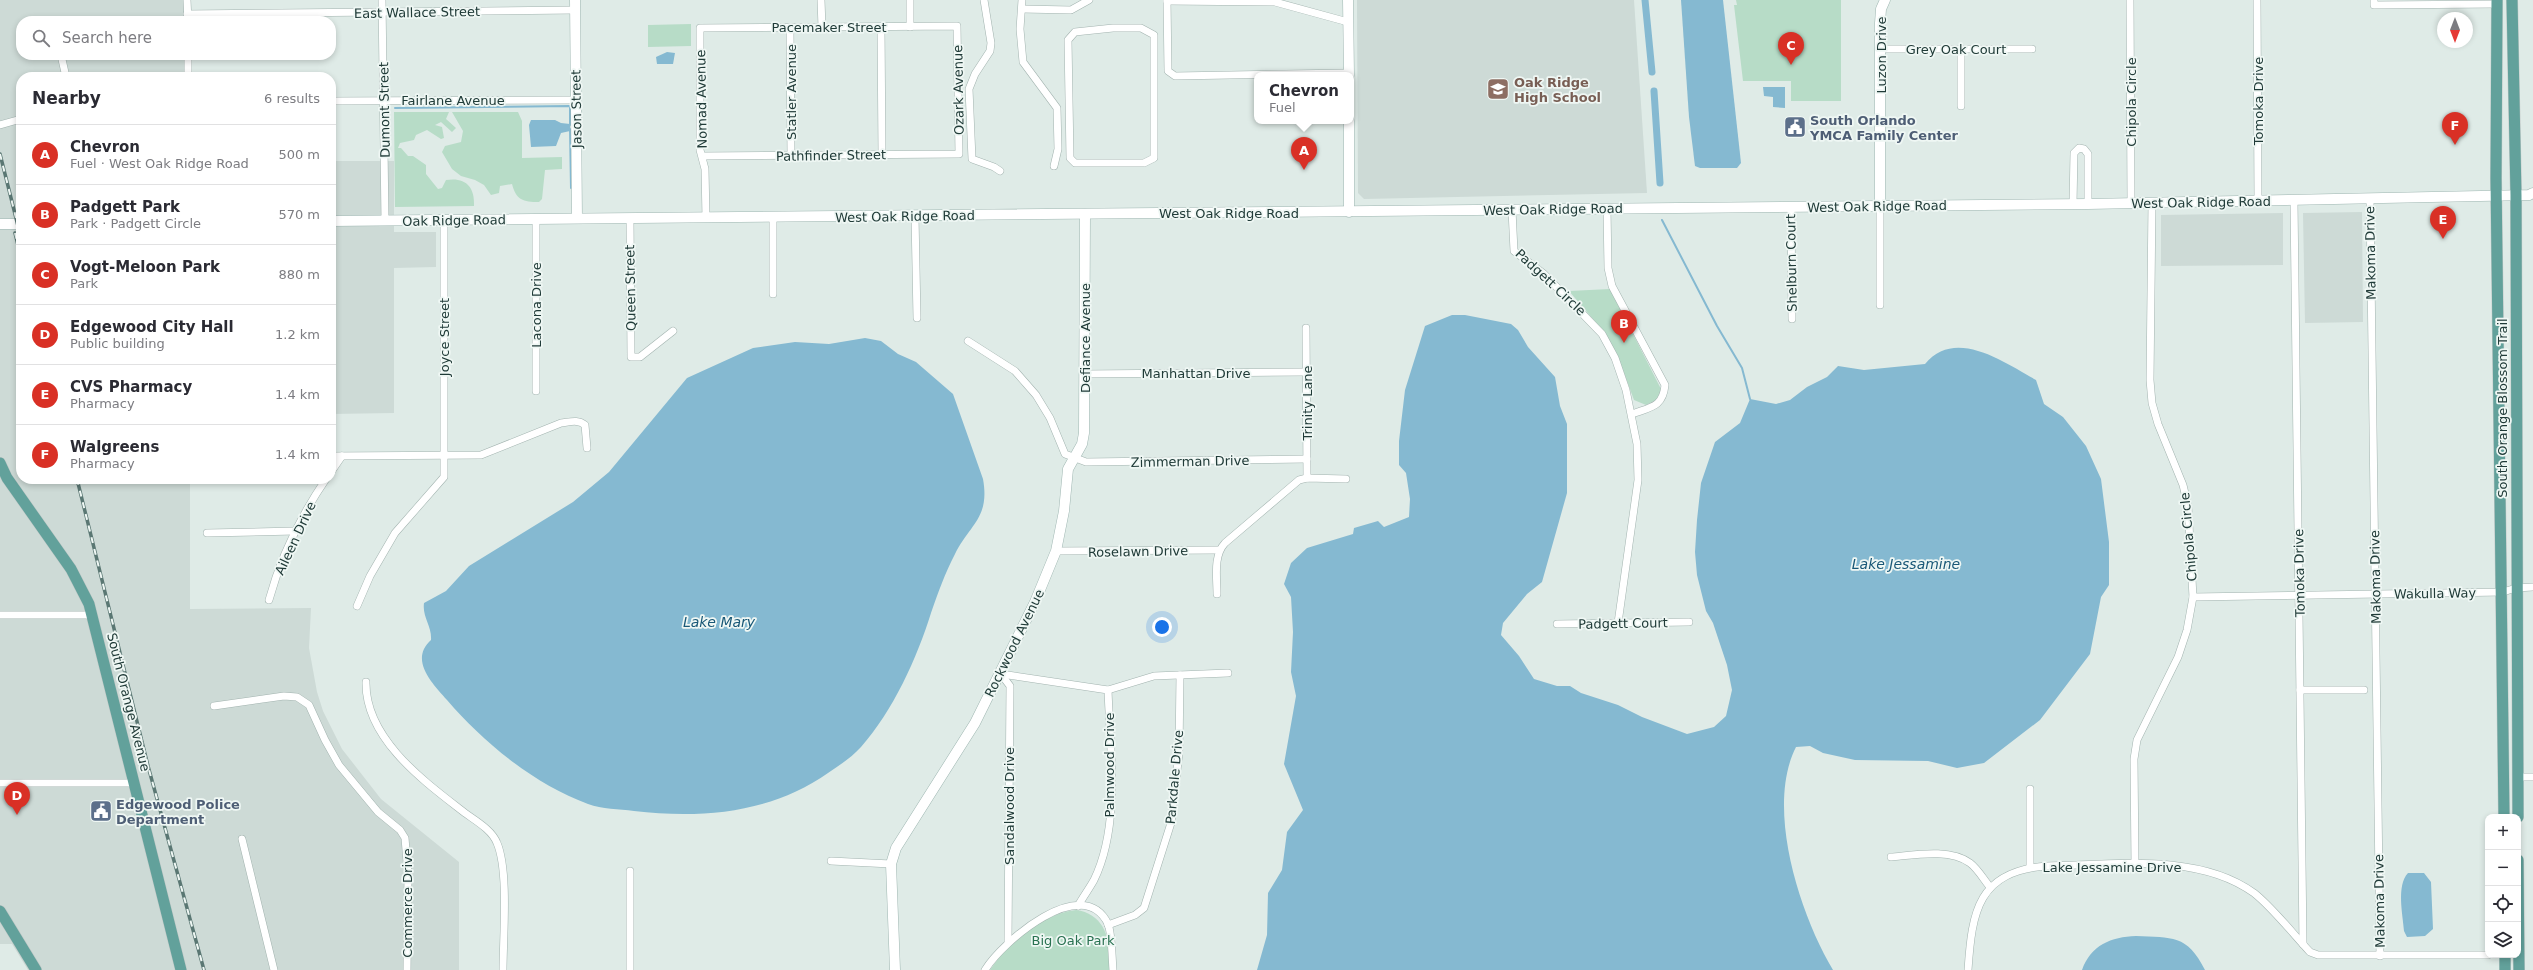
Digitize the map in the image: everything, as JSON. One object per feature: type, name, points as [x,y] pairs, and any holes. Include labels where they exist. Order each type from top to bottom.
[{"type":"main road","name":"Jason Street","points":[[575,0],[577,218]]},
{"type":"main road","points":[[1348,0],[1349,72]]},
{"type":"main road","name":"Luzon Drive","points":[[1880,206],[1880,49],[1881,9],[1885,0]]},
{"type":"main road","name":"South Orange Blossom Trail","points":[[2512,0],[2516,195],[2516,588],[2518,814]]},
{"type":"main road","name":"South Orange Blossom Trail","points":[[2497,2],[2497,196],[2503,592],[2504,814]]},
{"type":"main road","points":[[1349,124],[1349,212]]},
{"type":"main road","name":"West Oak Ridge Road","points":[[577,218],[2088,204],[2294,201],[2516,195],[2532,196]]},
{"type":"main road","name":"Defiance Avenue","points":[[1074,459],[1084,433],[1085,214]]},
{"type":"main road","name":"Oak Ridge Road","points":[[336,221],[577,218]]},
{"type":"main road","points":[[0,224],[16,224]]},
{"type":"main road","name":"Rockwood Avenue","points":[[895,970],[891,864],[903,834],[975,723],[1001,674],[1056,552],[1064,511],[1065,483],[1074,459]]},
{"type":"main road","name":"South Orange Avenue","points":[[0,463],[3,476],[71,569],[84,593],[92,614],[181,970]]},
{"type":"main road","points":[[2504,785],[2511,787],[2518,800]]},
{"type":"main road","points":[[2518,886],[2519,970]]},
{"type":"main road","points":[[0,911],[36,970]]},
{"type":"main road","points":[[2505,958],[2505,970]]},
{"type":"street","points":[[187,0],[187,16]]},
{"type":"street","name":"Dumont Street","points":[[382,0],[385,220]]},
{"type":"street","points":[[821,0],[822,27]]},
{"type":"street","points":[[910,0],[910,27]]},
{"type":"street","points":[[984,0],[991,43],[990,51],[975,74],[969,89],[972,160],[994,167],[1000,171]]},
{"type":"street","points":[[1022,0],[1020,30],[1023,62],[1057,108],[1058,150],[1054,166]]},
{"type":"street","points":[[1022,9],[1071,10],[1089,0]]},
{"type":"street","points":[[1254,75],[1175,76],[1168,72],[1167,0],[1275,2],[1348,22]]},
{"type":"street","name":"Chipola Circle","points":[[2130,0],[2131,203]]},
{"type":"street","name":"Tomoka Drive","points":[[2257,0],[2258,201]]},
{"type":"street","points":[[2374,3],[2497,2]]},
{"type":"street","name":"East Wallace Street","points":[[236,16],[576,10]]},
{"type":"street","name":"Pacemaker Street","points":[[700,28],[958,26]]},
{"type":"street","name":"Ozark Avenue","points":[[958,26],[959,154]]},
{"type":"street","points":[[881,27],[882,155]]},
{"type":"street","name":"Nomad Avenue","points":[[700,28],[700,150],[703,156],[706,218]]},
{"type":"street","name":"Statler Avenue","points":[[790,28],[791,156]]},
{"type":"street","points":[[1113,28],[1141,28],[1154,35],[1154,158],[1144,163],[1075,163],[1070,158],[1068,40],[1075,32],[1113,28]]},
{"type":"street","name":"Grey Oak Court","points":[[1880,49],[2032,49]]},
{"type":"street","points":[[1961,49],[1961,106]]},
{"type":"street","points":[[62,60],[65,72]]},
{"type":"street","points":[[188,60],[188,72]]},
{"type":"street","name":"Fairlane Avenue","points":[[336,101],[576,100]]},
{"type":"street","points":[[0,125],[16,120]]},
{"type":"street","points":[[2074,204],[2074,153],[2079,148],[2084,149],[2088,154],[2088,204]]},
{"type":"street","name":"Pathfinder Street","points":[[703,156],[959,154]]},
{"type":"street","name":"Makoma Drive","points":[[2370,199],[2380,956]]},
{"type":"street","name":"Tomoka Drive","points":[[2294,201],[2300,596],[2303,944]]},
{"type":"street","name":"Chipola Circle","points":[[2135,865],[2134,760],[2137,740],[2178,657],[2187,630],[2193,597],[2188,506],[2183,486],[2158,424],[2152,395],[2152,203]]},
{"type":"street","points":[[1880,206],[1880,305]]},
{"type":"street","name":"Shelburn Court","points":[[1791,207],[1792,319]]},
{"type":"street","points":[[1607,209],[1608,262],[1612,286],[1665,385],[1664,397],[1659,404],[1632,414]]},
{"type":"street","name":"Padgett Circle","points":[[1512,210],[1514,250],[1544,274],[1602,334],[1615,358],[1632,414],[1637,444],[1638,480],[1618,623]]},
{"type":"street","points":[[915,216],[917,318]]},
{"type":"street","points":[[773,217],[773,294]]},
{"type":"street","name":"Queen Street","points":[[630,218],[631,357],[640,357],[673,331]]},
{"type":"street","name":"Lacona Drive","points":[[536,219],[536,391]]},
{"type":"street","name":"Joyce Street","points":[[357,606],[373,569],[395,533],[444,477],[444,220]]},
{"type":"street","name":"Trinity Lane","points":[[1306,328],[1307,478]]},
{"type":"street","points":[[968,341],[1015,371],[1036,395],[1050,418],[1065,454],[1074,459]]},
{"type":"street","name":"Manhattan Drive","points":[[1085,374],[1307,372]]},
{"type":"street","points":[[336,456],[481,455],[561,423],[574,421],[581,422],[586,425],[587,448]]},
{"type":"street","points":[[336,465],[342,456]]},
{"type":"street","name":"Zimmerman Drive","points":[[1074,459],[1086,462],[1307,459]]},
{"type":"street","points":[[1217,594],[1219,550],[1299,480],[1307,478],[1346,479]]},
{"type":"street","name":"Aileen Drive","points":[[269,600],[276,575],[295,531],[323,484]]},
{"type":"street","points":[[207,533],[295,531]]},
{"type":"street","name":"Roselawn Drive","points":[[1056,552],[1219,550]]},
{"type":"street","name":"Wakulla Way","points":[[2193,597],[2503,592],[2516,588],[2533,587]]},
{"type":"street","points":[[0,615],[92,614]]},
{"type":"street","name":"Padgett Court","points":[[1557,624],[1689,622]]},
{"type":"street","points":[[1001,674],[1108,690],[1154,676],[1228,673]]},
{"type":"street","name":"Sandalwood Drive","points":[[1001,674],[1010,686],[1008,942]]},
{"type":"street","name":"Parkdale Drive","points":[[1108,925],[1135,916],[1144,908],[1172,823],[1179,753],[1180,675]]},
{"type":"street","points":[[366,682],[367,700],[370,711],[393,749],[422,779],[482,826],[497,842],[504,871],[503,970]]},
{"type":"street","name":"Palmwood Drive","points":[[1078,906],[1094,879],[1106,844],[1111,813],[1108,690]]},
{"type":"street","points":[[2300,690],[2364,690]]},
{"type":"street","name":"Commerce Drive","points":[[214,706],[284,696],[297,697],[308,705],[324,740],[339,765],[378,812],[400,830],[405,838],[408,874],[407,970]]},
{"type":"street","points":[[2517,777],[2533,777]]},
{"type":"street","points":[[0,783],[135,783]]},
{"type":"street","points":[[2030,789],[2030,867]]},
{"type":"street","points":[[242,839],[274,970]]},
{"type":"street","points":[[1891,857],[1936,855],[1955,857],[1970,863],[1990,887]]},
{"type":"street","points":[[831,861],[891,864]]},
{"type":"street","name":"Lake Jessamine Drive","points":[[1968,970],[1976,913],[1990,887],[2007,874],[2030,867],[2165,865],[2197,868],[2230,881],[2254,893],[2310,952],[2318,955],[2485,955]]},
{"type":"street","points":[[630,872],[630,970]]},
{"type":"street","points":[[985,970],[1008,942],[1044,916],[1060,909],[1078,906],[1098,913],[1108,925],[1113,970]]},
{"type":"shaded area","points":[[0,0],[187,0],[187,16],[16,16],[16,60],[187,60],[188,72],[16,72],[16,484],[190,484],[190,609],[311,608],[309,648],[317,692],[323,711],[342,749],[381,799],[459,862],[459,970],[28,970],[12,944],[0,944]]},
{"type":"shaded area","name":"Oak Ridge High School","points":[[1357,0],[1634,0],[1647,193],[1364,199],[1358,193]]},
{"type":"shaded area","points":[[336,161],[394,161],[394,232],[436,232],[436,267],[394,268],[394,413],[336,414]]},
{"type":"shaded area","points":[[2362,212],[2363,322],[2305,323],[2303,213]]},
{"type":"shaded area","points":[[2283,213],[2283,265],[2161,266],[2161,215]]},
{"type":"green space","points":[[1736,0],[1841,0],[1841,101],[1791,101],[1791,81],[1743,81],[1734,5],[1737,5]]},
{"type":"green space","points":[[691,24],[691,46],[648,47],[648,25]]},
{"type":"green space","points":[[394,112],[449,112],[446,119],[456,128],[452,132],[441,122],[435,125],[442,127],[444,138],[441,139],[427,130],[416,135],[414,140],[400,143],[398,148],[401,148],[408,156],[413,156],[426,165],[426,174],[438,189],[442,188],[446,180],[459,180],[468,184],[473,193],[474,206],[395,207]]},
{"type":"green space","points":[[452,112],[518,112],[522,121],[522,158],[562,157],[562,169],[545,170],[542,199],[539,202],[524,201],[518,197],[512,184],[500,186],[499,193],[491,195],[484,185],[475,180],[461,176],[452,169],[442,152],[445,146],[461,142],[463,131]]},
{"type":"green space","points":[[1610,289],[1661,389],[1658,399],[1646,405],[1634,400],[1617,354],[1604,332],[1569,291]]},
{"type":"green space","name":"Big Oak Park","points":[[1076,910],[1094,917],[1105,931],[1108,940],[1110,960],[1109,970],[990,970],[1006,949],[1027,931],[1051,917]]},
{"type":"water","points":[[1681,0],[1723,0],[1741,163],[1737,168],[1700,168],[1695,166],[1689,117]]},
{"type":"water","points":[[667,52],[675,53],[673,64],[657,64],[656,57]]},
{"type":"water","points":[[1763,87],[1785,87],[1785,108],[1773,107],[1773,97],[1764,96]]},
{"type":"water","points":[[531,120],[555,120],[561,123],[570,124],[570,131],[561,133],[556,146],[531,147],[529,125]]},
{"type":"water","name":"Lake Jessamine","points":[[1452,315],[1465,315],[1511,324],[1518,330],[1528,347],[1555,377],[1560,406],[1567,424],[1567,493],[1542,582],[1527,594],[1503,623],[1501,635],[1519,656],[1534,679],[1557,686],[1570,686],[1581,693],[1618,705],[1642,717],[1687,734],[1714,727],[1726,716],[1732,690],[1727,665],[1713,623],[1706,611],[1697,575],[1695,552],[1701,483],[1715,442],[1740,423],[1750,399],[1776,404],[1790,400],[1807,387],[1827,377],[1838,366],[1864,370],[1925,364],[1937,353],[1950,348],[1965,348],[1980,351],[1995,357],[2036,380],[2044,404],[2063,417],[2086,446],[2101,479],[2109,542],[2109,585],[2101,597],[2090,654],[2040,720],[1984,763],[1957,768],[1928,761],[1855,760],[1823,753],[1810,746],[1796,747],[1787,772],[1784,800],[1785,830],[1790,861],[1809,921],[1833,970],[1257,970],[1267,935],[1268,893],[1282,870],[1287,832],[1303,810],[1284,764],[1296,696],[1291,672],[1293,632],[1291,597],[1284,584],[1291,563],[1307,548],[1353,534],[1354,528],[1378,521],[1384,527],[1409,517],[1410,499],[1406,473],[1399,465],[1399,441],[1405,390],[1425,326]]},
{"type":"water","name":"Lake Mary","points":[[865,338],[881,341],[898,354],[916,362],[953,394],[983,479],[984,503],[977,520],[961,544],[948,568],[919,648],[894,701],[873,733],[850,758],[806,786],[783,797],[759,805],[735,810],[685,814],[611,809],[588,804],[568,796],[529,774],[494,747],[461,716],[435,686],[425,671],[422,663],[422,655],[431,640],[430,630],[424,613],[424,603],[446,591],[469,566],[573,502],[609,472],[687,378],[753,348],[795,342],[829,344]]},
{"type":"water","points":[[2408,873],[2424,873],[2431,882],[2433,929],[2425,936],[2407,937],[2404,931],[2401,893],[2404,879]]},
{"type":"water","points":[[2136,936],[2159,937],[2177,940],[2192,950],[2205,970],[2082,970],[2091,954],[2103,944],[2118,938]]},
{"type":"waterway","points":[[1645,0],[1652,72]]},
{"type":"waterway","points":[[1654,91],[1660,183]]},
{"type":"waterway","points":[[395,108],[570,106],[570,125]]},
{"type":"waterway","points":[[570,129],[571,188]]},
{"type":"waterway","points":[[1662,220],[1717,326],[1742,368],[1750,399]]},
{"type":"railway","points":[[0,154],[16,218]]},
{"type":"railway","points":[[15,233],[16,237]]},
{"type":"railway","points":[[78,484],[148,766],[204,970]]},
{"type":"place","name":"Vogt-Meloon Park","points":[[1791,65]]},
{"type":"place","name":"Oak Ridge High School","points":[[1498,89]]},
{"type":"place","name":"South Orlando YMCA Family Center","points":[[1795,127]]},
{"type":"place","name":"Walgreens","points":[[2455,145]]},
{"type":"place","name":"Chevron","points":[[1304,170]]},
{"type":"place","name":"CVS Pharmacy","points":[[2443,239]]},
{"type":"place","name":"Padgett Park","points":[[1624,343]]},
{"type":"place","name":"Edgewood Police Department","points":[[101,811]]},
{"type":"place","name":"Edgewood City Hall","points":[[17,815]]}]
